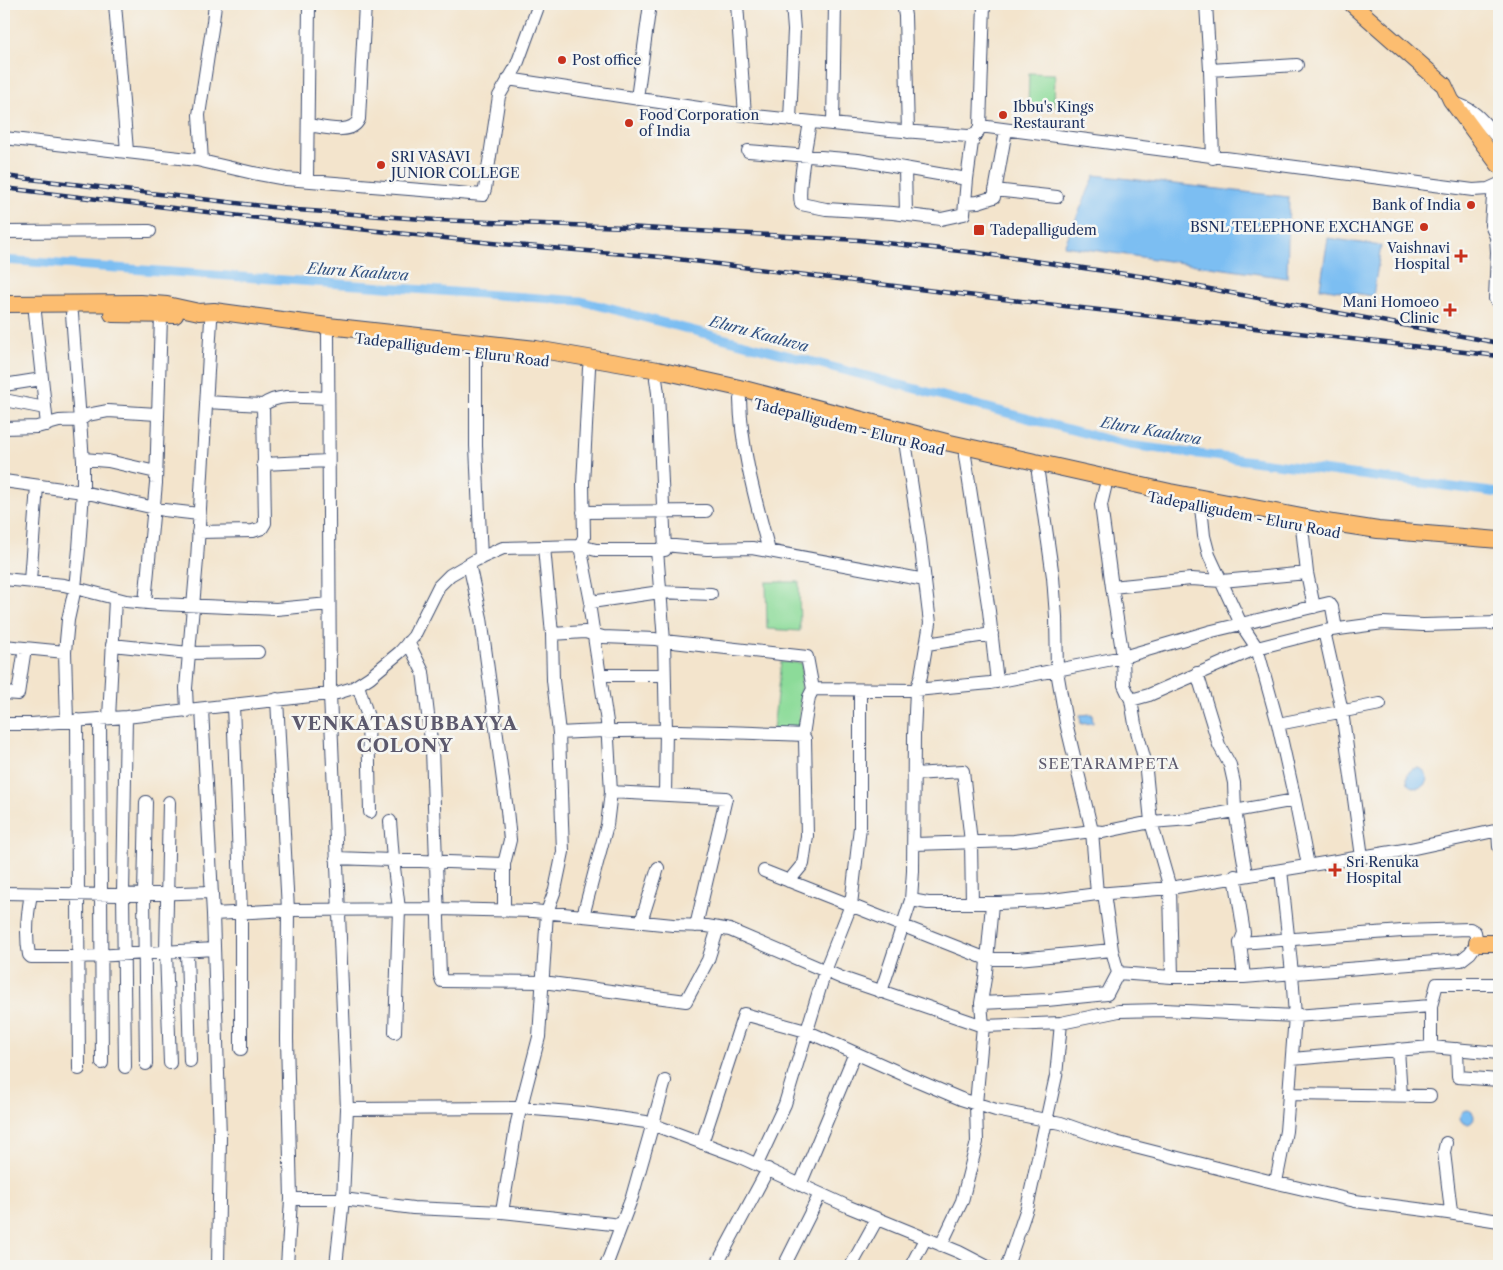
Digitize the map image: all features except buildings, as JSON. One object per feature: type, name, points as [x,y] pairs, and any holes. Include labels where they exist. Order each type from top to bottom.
[{"type":"main road","points":[[1339,4],[1359,10],[1456,106],[1499,165]]},
{"type":"main road","name":"Tadepalligudem - Eluru Road","points":[[4,304],[167,305],[196,312],[328,335],[534,358],[656,379],[905,442],[1038,473],[1106,483],[1321,525],[1377,539],[1499,550]]},
{"type":"main road","name":"Tadepalligudem - Eluru Road","points":[[4,314],[161,316],[214,311],[328,326],[536,349],[648,368],[744,389],[1201,507],[1302,527],[1321,525],[1499,540]]},
{"type":"main road","points":[[1477,944],[1499,943]]},
{"type":"street","points":[[114,4],[127,151]]},
{"type":"street","points":[[202,161],[199,114],[215,4]]},
{"type":"street","points":[[306,180],[310,4]]},
{"type":"street","points":[[308,126],[332,129],[351,128],[356,126],[360,120],[365,4]]},
{"type":"street","points":[[4,138],[202,161],[253,174],[483,195],[499,96],[516,67],[539,4]]},
{"type":"street","points":[[637,98],[650,4]]},
{"type":"street","points":[[737,4],[745,115]]},
{"type":"street","points":[[790,120],[794,30],[792,4]]},
{"type":"street","points":[[833,124],[835,4]]},
{"type":"street","points":[[904,4],[908,132]]},
{"type":"street","points":[[810,122],[799,196],[801,204],[826,209],[906,214],[944,219],[964,214],[967,179],[977,131],[984,4]]},
{"type":"street","points":[[1206,4],[1213,158]]},
{"type":"street","points":[[1210,70],[1297,66]]},
{"type":"street","points":[[508,79],[745,115],[790,120],[968,136],[977,131],[1006,130],[1473,190],[1488,189],[1499,183]]},
{"type":"street","points":[[1499,140],[1474,111],[1466,106],[1456,106],[1456,112],[1460,120],[1499,183]]},
{"type":"street","points":[[965,203],[978,202],[994,197],[1006,130]]},
{"type":"street","points":[[748,151],[858,160],[967,179]]},
{"type":"street","points":[[906,168],[906,214]]},
{"type":"street","points":[[1499,183],[1493,197],[1491,224],[1496,237],[1498,252],[1495,299],[1499,304]]},
{"type":"street","points":[[995,190],[1057,197]]},
{"type":"street","points":[[4,232],[150,231]]},
{"type":"street","points":[[188,711],[186,688],[206,402],[196,312]]},
{"type":"street","points":[[34,314],[47,425]]},
{"type":"street","points":[[72,314],[83,459],[83,492],[75,588],[68,620],[65,652],[72,721],[78,894],[79,1069]]},
{"type":"street","points":[[145,603],[154,508],[161,316]]},
{"type":"street","points":[[328,335],[330,694],[347,1109],[343,1199],[336,1266]]},
{"type":"street","points":[[476,352],[476,446],[481,558]]},
{"type":"street","points":[[583,916],[607,825],[611,792],[607,730],[590,610],[591,602],[580,546],[584,537],[583,484],[589,368]]},
{"type":"street","points":[[4,385],[42,379]]},
{"type":"street","points":[[656,379],[663,512],[660,592],[664,641],[665,795]]},
{"type":"street","points":[[206,402],[263,405],[269,400],[282,398],[327,398]]},
{"type":"street","points":[[4,400],[45,408]]},
{"type":"street","points":[[740,400],[741,426],[748,464],[769,551]]},
{"type":"street","points":[[198,532],[253,531],[262,528],[264,522],[263,405]]},
{"type":"street","points":[[4,428],[37,427],[58,422],[80,420],[87,415],[108,411],[157,414]]},
{"type":"street","points":[[881,992],[911,900],[914,844],[916,690],[930,623],[905,442]]},
{"type":"street","points":[[965,456],[992,634],[997,682]]},
{"type":"street","points":[[83,459],[156,472]]},
{"type":"street","points":[[263,464],[328,461]]},
{"type":"street","points":[[982,1004],[1106,994],[1118,973],[1100,893],[1092,831],[1066,723],[1057,671],[1056,617],[1038,473]]},
{"type":"street","points":[[4,481],[83,492],[154,508],[199,514]]},
{"type":"street","points":[[1106,483],[1101,505],[1123,657],[1124,685],[1131,700],[1145,761],[1152,822],[1170,888],[1172,977]]},
{"type":"street","points":[[30,582],[37,486]]},
{"type":"street","points":[[1201,507],[1204,536],[1209,555],[1241,624],[1257,648],[1278,724],[1308,865]]},
{"type":"street","points":[[583,512],[706,511]]},
{"type":"street","points":[[1302,527],[1307,573],[1314,607]]},
{"type":"street","points":[[4,724],[104,719],[188,711],[330,694],[353,688],[381,669],[414,636],[439,586],[450,575],[503,548],[580,546],[596,550],[752,548],[925,580]]},
{"type":"street","points":[[502,1212],[520,1108],[539,1037],[547,912],[555,890],[563,852],[559,733],[552,680],[552,634],[544,547]]},
{"type":"street","points":[[469,564],[481,618],[507,810],[510,840],[504,864],[504,910]]},
{"type":"street","points":[[1112,587],[1191,579],[1222,581],[1307,573]]},
{"type":"street","points":[[4,579],[64,585],[115,599],[145,603],[276,609],[328,604]]},
{"type":"street","points":[[591,602],[660,592],[712,594]]},
{"type":"street","points":[[102,1063],[100,894],[104,719],[115,599]]},
{"type":"street","points":[[813,689],[916,690],[997,682],[1123,657],[1212,631],[1330,603],[1332,607],[1330,630],[1362,856]]},
{"type":"street","points":[[1131,700],[1257,648],[1330,630],[1383,623],[1423,625],[1499,623]]},
{"type":"street","points":[[552,634],[585,632],[603,638],[655,639],[807,657],[813,689],[809,697],[803,735],[805,739],[807,836],[803,864],[789,881]]},
{"type":"street","points":[[927,644],[992,634]]},
{"type":"street","points":[[408,642],[423,672],[432,749],[440,975],[442,981],[542,982],[686,1001],[708,960],[718,928]]},
{"type":"street","points":[[112,645],[189,653],[258,652]]},
{"type":"street","points":[[4,646],[65,652]]},
{"type":"street","points":[[4,693],[18,694],[25,648]]},
{"type":"street","points":[[1197,673],[1219,745],[1230,765],[1234,784],[1244,934],[1240,943],[1244,977]]},
{"type":"street","points":[[600,675],[664,675]]},
{"type":"street","points":[[358,685],[368,717],[370,812]]},
{"type":"street","points":[[716,1266],[762,1167],[785,1104],[825,971],[852,905],[860,827],[860,690]]},
{"type":"street","points":[[278,699],[288,910],[287,1039],[291,1199],[287,1266]]},
{"type":"street","points":[[1278,724],[1380,704]]},
{"type":"street","points":[[233,706],[241,913],[241,1049]]},
{"type":"street","points":[[202,709],[213,914],[220,1137],[218,1266]]},
{"type":"street","points":[[125,1067],[123,894],[126,717]]},
{"type":"street","points":[[559,733],[607,730],[666,730],[803,735]]},
{"type":"street","points":[[914,774],[963,772],[971,842],[972,904]]},
{"type":"street","points":[[611,792],[726,798],[696,926]]},
{"type":"street","points":[[914,844],[1014,841],[1092,831],[1103,832],[1152,822],[1190,819],[1295,800]]},
{"type":"street","points":[[146,802],[144,894],[146,1064]]},
{"type":"street","points":[[169,802],[166,952],[170,1063]]},
{"type":"street","points":[[390,821],[399,909],[395,1032]]},
{"type":"street","points":[[911,900],[928,903],[992,904],[1045,901],[1100,893],[1170,888],[1410,848],[1499,830],[1499,847]]},
{"type":"street","points":[[336,858],[504,864]]},
{"type":"street","points":[[641,922],[658,868]]},
{"type":"street","points":[[1276,1182],[1286,1131],[1295,1016],[1281,870]]},
{"type":"street","points":[[764,871],[987,959],[1018,959],[1112,950]]},
{"type":"street","points":[[4,893],[144,894],[212,892]]},
{"type":"street","points":[[31,894],[26,919],[29,955],[38,958],[214,949]]},
{"type":"street","points":[[941,1245],[962,1201],[977,1142],[976,1104],[982,1004],[992,904]]},
{"type":"street","points":[[213,914],[288,910],[438,908],[547,912],[718,928],[730,930],[825,971],[881,992],[982,1026],[1061,1023],[1119,1011],[1164,1010],[1295,1016],[1431,1006]]},
{"type":"street","points":[[1118,973],[1172,977],[1244,977],[1461,960],[1477,944],[1475,932],[1470,929],[1402,931],[1240,943]]},
{"type":"street","points":[[187,951],[190,1062]]},
{"type":"street","points":[[1431,1047],[1431,1006],[1437,984],[1499,984]]},
{"type":"street","points":[[702,1143],[744,1014],[806,1031],[909,1077],[996,1110],[1061,1123],[1115,1142],[1355,1201],[1499,1221]]},
{"type":"street","points":[[1008,1266],[1027,1208],[1056,1076],[1061,1023]]},
{"type":"street","points":[[1292,1059],[1431,1047],[1499,1052]]},
{"type":"street","points":[[1457,1049],[1458,1077],[1499,1080]]},
{"type":"street","points":[[1398,1050],[1401,1096]]},
{"type":"street","points":[[800,1184],[855,1053]]},
{"type":"street","points":[[606,1266],[632,1197],[665,1081]]},
{"type":"street","points":[[1289,1094],[1430,1096]]},
{"type":"street","points":[[347,1109],[520,1108],[583,1113],[646,1122],[762,1167],[986,1266]]},
{"type":"street","points":[[1446,1143],[1444,1152],[1451,1211],[1448,1213]]},
{"type":"street","points":[[784,1266],[820,1194]]},
{"type":"street","points":[[291,1199],[343,1199],[412,1208],[502,1212],[621,1225]]},
{"type":"street","points":[[851,1266],[877,1218]]},
{"type":"street","points":[[911,1266],[926,1238]]},
{"type":"green space","points":[[1029,73],[1055,74],[1054,109],[1028,108]]},
{"type":"green space","points":[[766,582],[799,582],[800,631],[767,629]]},
{"type":"green space","points":[[781,662],[802,663],[799,730],[773,729]]},
{"type":"water","points":[[1095,175],[1289,197],[1287,278],[1064,246]]},
{"type":"water","points":[[1328,238],[1381,246],[1373,296],[1320,288]]},
{"type":"water","points":[[1092,714],[1093,723],[1081,724],[1080,715]]},
{"type":"water","points":[[1417,768],[1424,771],[1427,778],[1424,785],[1417,788],[1410,785],[1407,778],[1410,771]]},
{"type":"water","points":[[1464,1110],[1470,1110],[1474,1117],[1470,1124],[1464,1124],[1460,1120],[1460,1114]]},
{"type":"waterway","name":"Eluru Kaaluva","points":[[4,260],[581,301],[1129,445],[1499,493]]},
{"type":"railway","points":[[4,176],[297,210],[436,220],[625,227],[859,240],[978,253],[1146,277],[1499,343]]},
{"type":"railway","points":[[4,188],[292,222],[502,244],[661,257],[959,294],[1499,356]]},
{"type":"place","name":"Post office","points":[[562,60]]},
{"type":"place","name":"Ibbu's Kings Restaurant","points":[[1003,115]]},
{"type":"place","name":"Food Corporation of India","points":[[629,123]]},
{"type":"place","name":"SRI VASAVI JUNIOR COLLEGE","points":[[381,165]]},
{"type":"place","name":"Bank of India","points":[[1471,205]]},
{"type":"place","name":"BSNL TELEPHONE EXCHANGE","points":[[1424,227]]},
{"type":"place","name":"Tadepalligudem","points":[[979,230]]},
{"type":"place","name":"Vaishnavi Hospital","points":[[1461,256]]},
{"type":"place","name":"Mani Homoeo Clinic","points":[[1450,310]]},
{"type":"place","name":"Sri Renuka Hospital","points":[[1335,870]]},
{"type":"district","name":"VENKATASUBBAYYA COLONY","points":[[405,734]]},
{"type":"district","name":"SEETARAMPETA","points":[[1109,764]]}]
